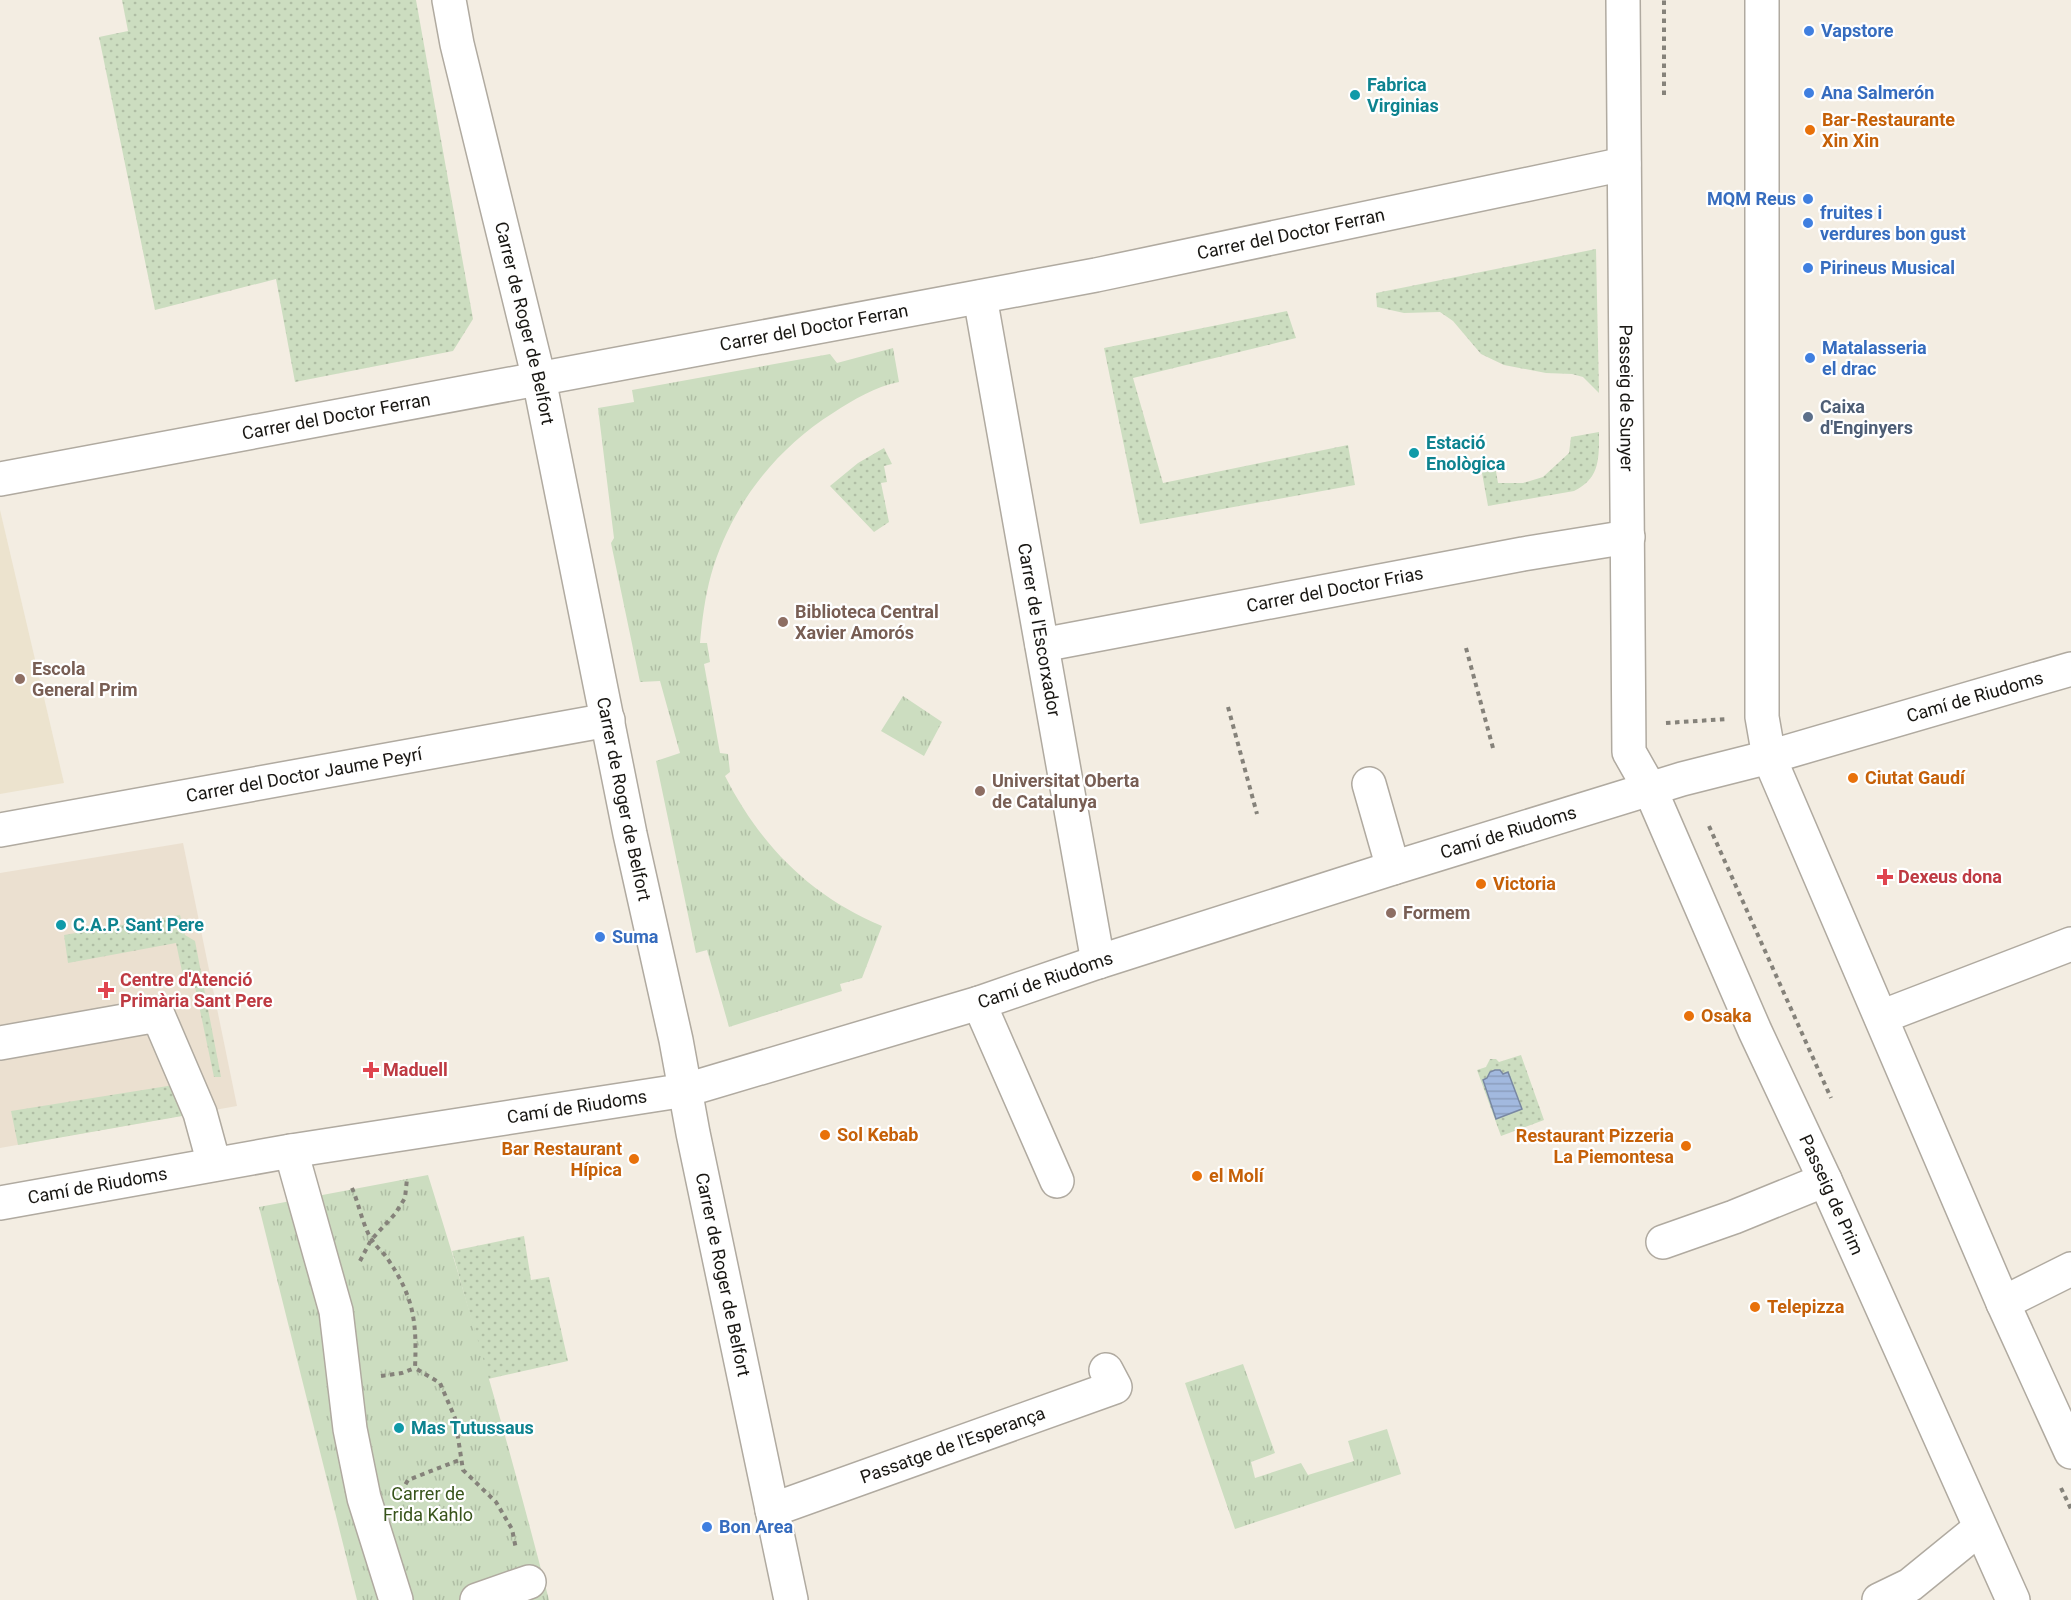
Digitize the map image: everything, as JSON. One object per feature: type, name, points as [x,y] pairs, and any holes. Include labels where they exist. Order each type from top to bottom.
[{"type":"street","name":"Carrer de Roger de Belfort","points":[[449,0],[457,44],[539,379],[630,834],[686,1090],[791,1600]]},
{"type":"street","name":"Passeig de Sunyer","points":[[1623,0],[1629,752],[1650,789]]},
{"type":"street","points":[[1762,0],[1762,717],[1769,757],[2003,1303],[2071,1452]]},
{"type":"street","name":"Carrer del Doctor Ferran","points":[[0,479],[980,297],[1624,164]]},
{"type":"street","name":"Carrer de l'Escorxador","points":[[980,297],[1098,962]]},
{"type":"street","name":"Carrer del Doctor Frias","points":[[1042,645],[1523,554],[1628,537]]},
{"type":"street","name":"Camí de Riudoms","points":[[0,1203],[214,1164],[686,1090],[979,1003],[1098,962],[1650,789],[1713,770],[1769,757],[2071,669]]},
{"type":"street","name":"Carrer del Doctor Jaume Peyrí","points":[[0,830],[608,720]]},
{"type":"street","points":[[1369,784],[1393,868]]},
{"type":"street","name":"Passeig de Prim","points":[[1650,789],[1755,1031],[1825,1180],[2013,1600]]},
{"type":"street","points":[[1881,1017],[2071,944]]},
{"type":"street","points":[[979,1003],[1057,1181]]},
{"type":"street","points":[[0,1043],[158,1015],[200,1113],[214,1164]]},
{"type":"street","points":[[291,1152],[336,1311],[350,1429],[364,1498],[396,1600]]},
{"type":"street","points":[[1663,1242],[1734,1217],[1825,1180]]},
{"type":"street","points":[[2003,1303],[2071,1269]]},
{"type":"street","name":"Passatge de l'Esperança","points":[[772,1510],[1115,1387],[1106,1370]]},
{"type":"street","points":[[1879,1600],[1910,1585],[1980,1528]]},
{"type":"path","points":[[1664,0],[1664,95]]},
{"type":"path","points":[[1466,648],[1494,748]]},
{"type":"path","points":[[1228,707],[1257,814]]},
{"type":"path","points":[[1629,726],[1762,717]]},
{"type":"path","points":[[372,1240],[395,1214],[405,1198],[407,1179]]},
{"type":"path","points":[[352,1188],[372,1240],[386,1257],[412,1304],[416,1337],[415,1368],[440,1383],[455,1418],[463,1470],[496,1502],[512,1529],[517,1555],[503,1591]]},
{"type":"path","points":[[396,1499],[408,1480],[462,1459]]},
{"type":"shaded area","name":"Escola General Prim","points":[[0,510],[64,783],[0,794]]},
{"type":"shaded area","name":"Centre d'Atenció Primària Sant Pere","points":[[183,843],[237,1106],[0,1148],[0,873]]},
{"type":"green space","points":[[122,0],[416,0],[473,319],[453,351],[295,382],[276,279],[155,310],[99,37],[128,31]]},
{"type":"green space","points":[[1596,249],[1599,393],[1583,377],[1504,365],[1481,354],[1453,321],[1440,312],[1404,313],[1377,307],[1376,293]]},
{"type":"green space","points":[[1287,311],[1296,338],[1133,378],[1163,483],[1348,445],[1355,485],[1140,524],[1104,348]]},
{"type":"green space","points":[[893,348],[899,382],[865,394],[812,428],[773,463],[742,504],[719,550],[711,575],[700,643],[707,643],[710,662],[704,664],[720,753],[728,754],[730,772],[725,776],[739,801],[771,846],[810,884],[856,914],[882,926],[862,978],[840,984],[842,991],[729,1027],[707,950],[696,953],[656,761],[680,753],[660,681],[640,682],[611,543],[614,538],[598,408],[634,402],[632,390],[830,354],[837,363]]},
{"type":"green space","points":[[1599,432],[1596,467],[1583,486],[1574,491],[1488,506],[1480,462],[1494,460],[1498,483],[1523,483],[1543,477],[1569,453],[1571,437]]},
{"type":"green space","points":[[884,448],[892,464],[884,466],[887,482],[881,483],[889,522],[874,532],[830,486],[858,463]]},
{"type":"green space","points":[[903,696],[942,722],[924,756],[881,731]]},
{"type":"green space","points":[[180,915],[185,935],[195,941],[221,1077],[214,1077],[193,977],[183,976],[176,943],[68,963],[64,935]]},
{"type":"green space","points":[[1521,1055],[1544,1120],[1501,1136],[1477,1070],[1486,1067],[1490,1059],[1496,1059],[1499,1062]]},
{"type":"green space","points":[[174,1085],[182,1116],[18,1145],[11,1111]]},
{"type":"green space","name":"Carrer de Frida Kahlo","points":[[428,1175],[491,1386],[549,1600],[357,1600],[259,1207]]},
{"type":"green space","points":[[524,1236],[531,1280],[549,1277],[568,1361],[488,1379],[452,1251]]},
{"type":"green space","points":[[1243,1364],[1275,1453],[1251,1462],[1255,1478],[1301,1463],[1308,1475],[1354,1461],[1348,1441],[1387,1429],[1401,1474],[1235,1529],[1185,1383]]},
{"type":"water","points":[[1495,1070],[1500,1070],[1503,1074],[1508,1072],[1522,1109],[1496,1119],[1483,1080]]},
{"type":"place","name":"Vapstore","points":[[1809,31]]},
{"type":"place","name":"Ana Salmerón","points":[[1809,93]]},
{"type":"place","name":"Fabrica Virginias","points":[[1355,95]]},
{"type":"place","name":"Bar-Restaurante Xin Xin","points":[[1810,130]]},
{"type":"place","name":"MQM Reus","points":[[1808,199]]},
{"type":"place","name":"fruites i verdures bon gust","points":[[1808,223]]},
{"type":"place","name":"Pirineus Musical","points":[[1808,268]]},
{"type":"place","name":"Matalasseria el drac","points":[[1810,358]]},
{"type":"place","name":"Caixa d'Enginyers","points":[[1808,417]]},
{"type":"place","name":"Estació Enològica","points":[[1414,453]]},
{"type":"place","name":"Biblioteca Central Xavier Amorós","points":[[783,622]]},
{"type":"place","name":"Escola General Prim","points":[[20,679]]},
{"type":"place","name":"Ciutat Gaudí","points":[[1853,778]]},
{"type":"place","name":"Universitat Oberta de Catalunya","points":[[980,791]]},
{"type":"place","name":"Dexeus dona","points":[[1885,877]]},
{"type":"place","name":"Victoria","points":[[1481,884]]},
{"type":"place","name":"Formem","points":[[1391,913]]},
{"type":"place","name":"C.A.P. Sant Pere","points":[[61,925]]},
{"type":"place","name":"Suma","points":[[600,937]]},
{"type":"place","name":"Centre d'Atenció Primària Sant Pere","points":[[106,990]]},
{"type":"place","name":"Osaka","points":[[1689,1016]]},
{"type":"place","name":"Maduell","points":[[371,1070]]},
{"type":"place","name":"Sol Kebab","points":[[825,1135]]},
{"type":"place","name":"Restaurant Pizzeria La Piemontesa","points":[[1686,1146]]},
{"type":"place","name":"Bar Restaurant Hípica","points":[[634,1159]]},
{"type":"place","name":"el Molí","points":[[1197,1176]]},
{"type":"place","name":"Telepizza","points":[[1755,1307]]},
{"type":"place","name":"Mas Tutussaus","points":[[399,1428]]},
{"type":"place","name":"Bon Area","points":[[707,1527]]}]
